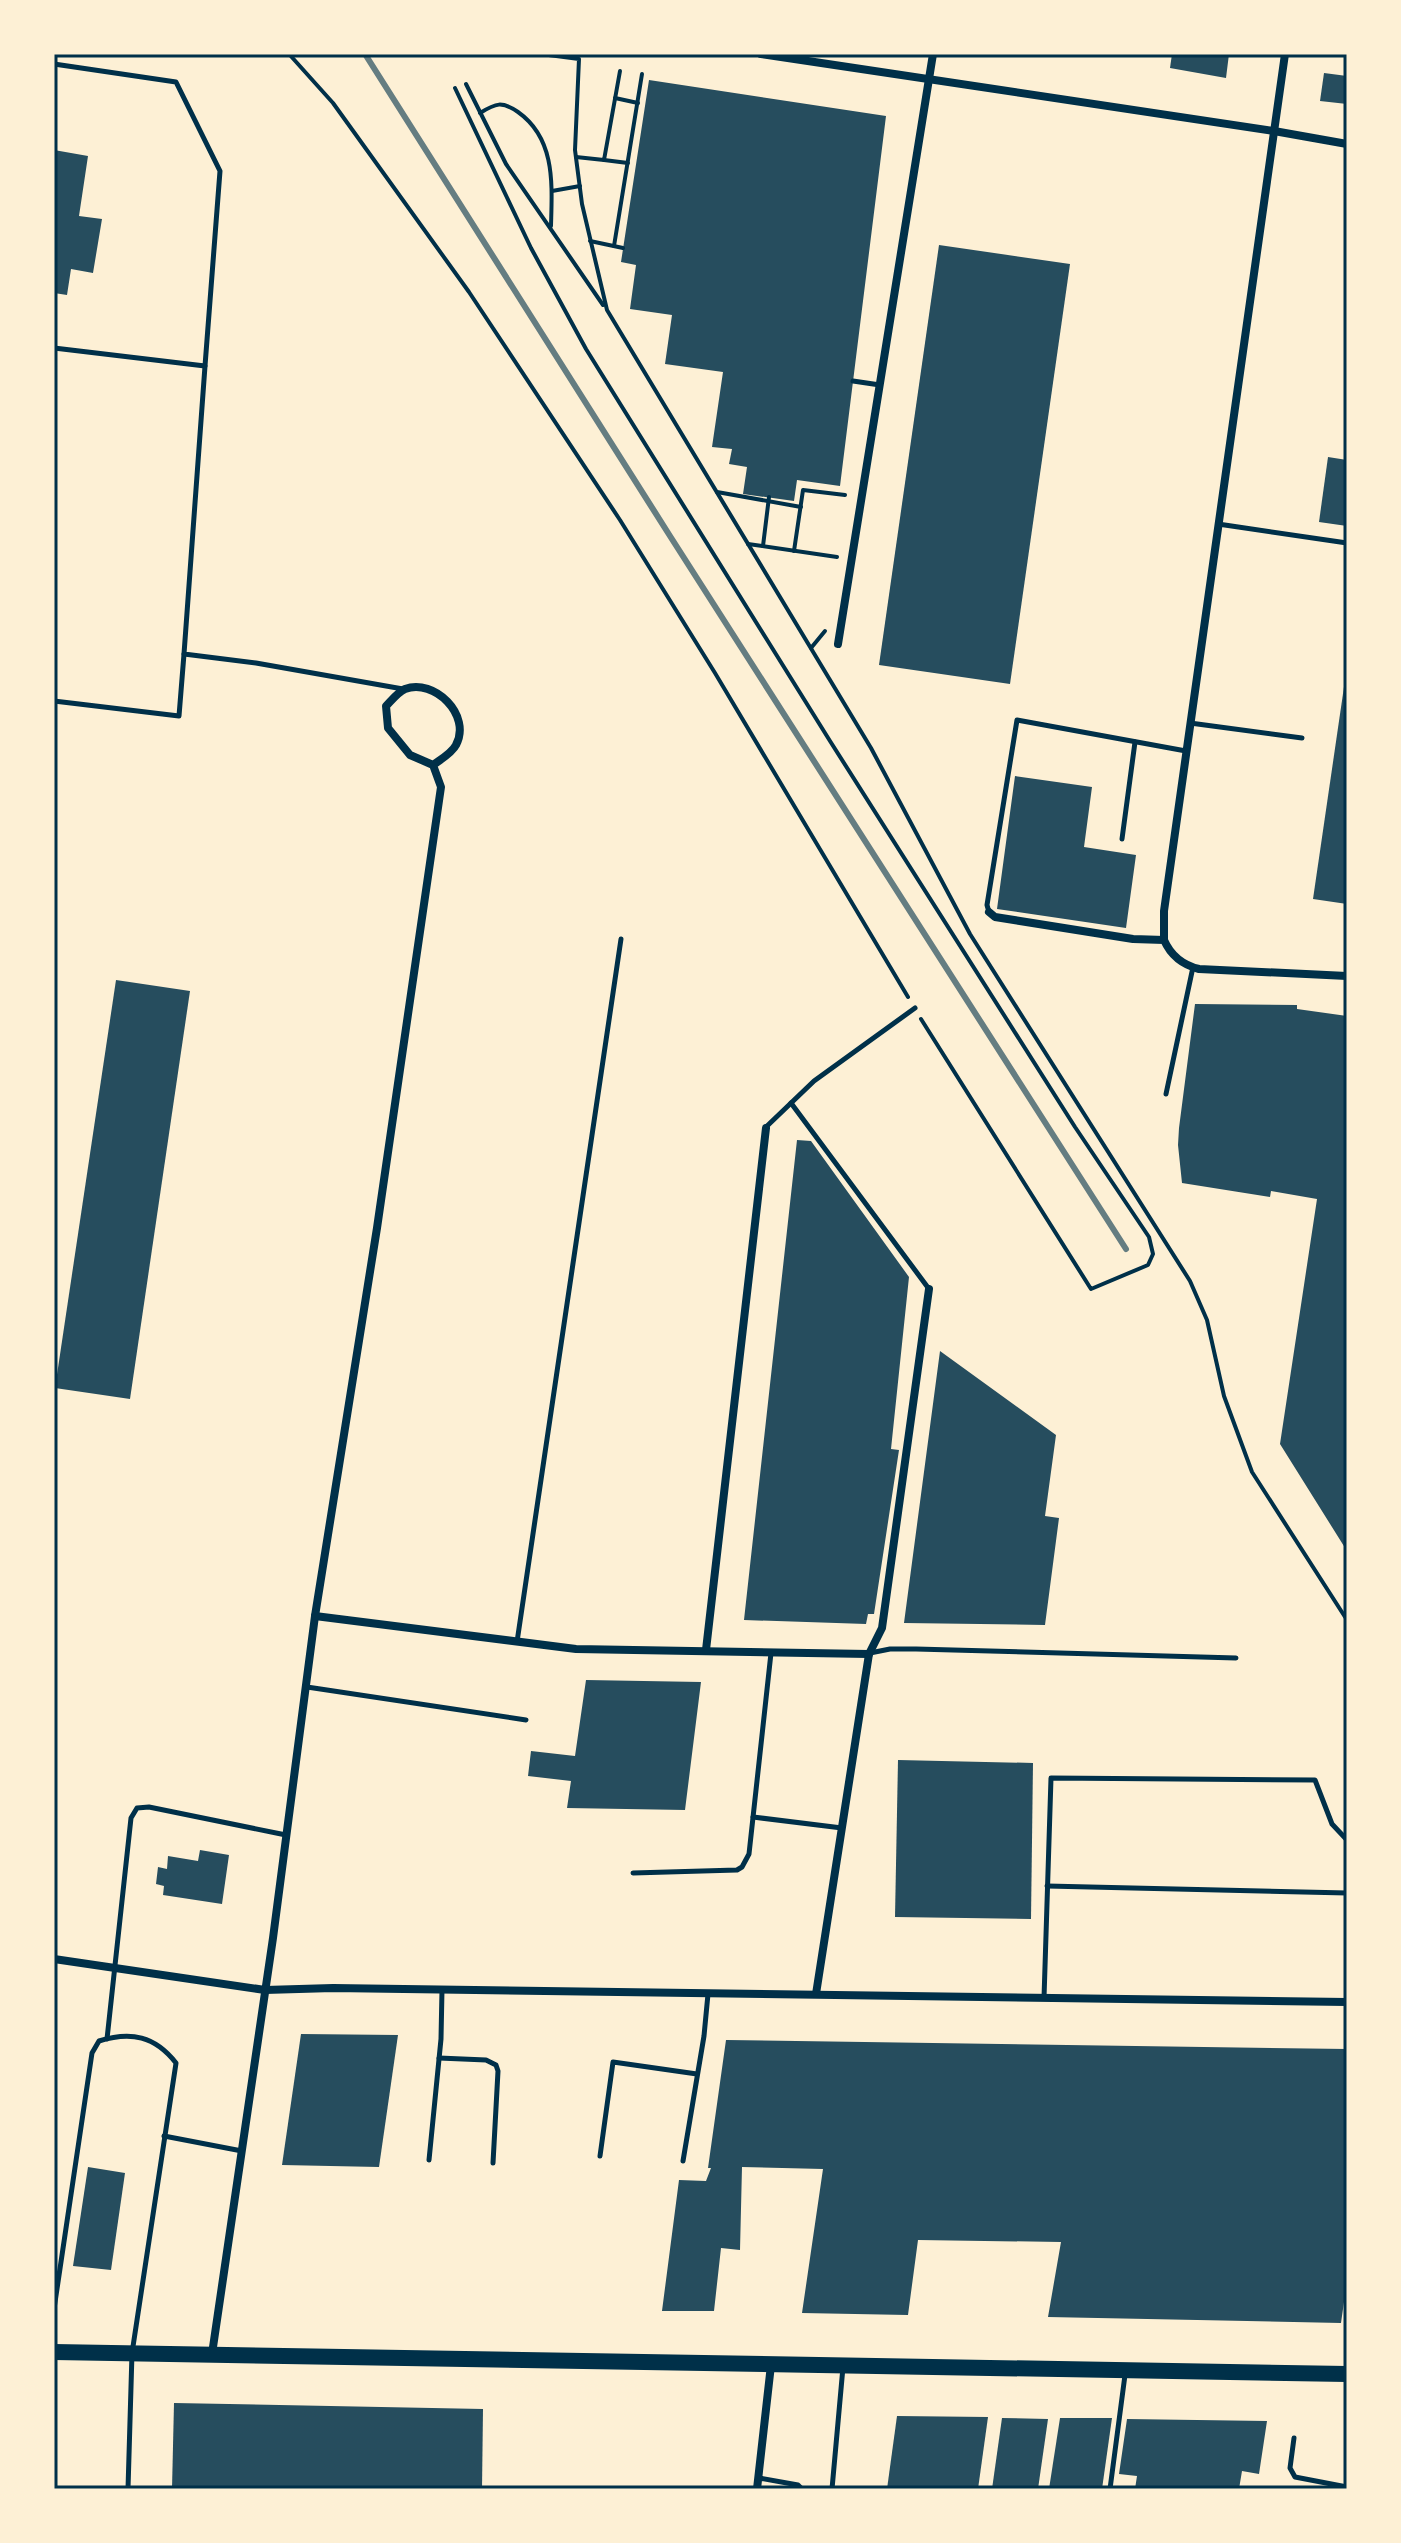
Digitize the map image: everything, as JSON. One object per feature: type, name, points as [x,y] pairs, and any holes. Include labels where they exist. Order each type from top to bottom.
[{"type":"main road","points":[[54,2352],[1347,2374]]},
{"type":"street","points":[[761,54],[1347,144]]},
{"type":"street","points":[[838,644],[933,54]]},
{"type":"street","points":[[1285,54],[1164,911],[1164,940],[1172,955],[1193,967],[1347,976]]},
{"type":"street","points":[[212,2354],[315,1616],[377,1228],[441,787],[433,765],[410,755],[388,728],[386,706],[404,690],[420,688],[441,696],[455,710],[461,727],[456,746],[433,765]]},
{"type":"street","points":[[989,912],[995,917],[1133,939],[1164,940]]},
{"type":"street","points":[[706,1650],[766,1128]]},
{"type":"street","points":[[816,1994],[869,1654],[882,1628],[929,1289]]},
{"type":"street","points":[[315,1616],[576,1649],[869,1654]]},
{"type":"street","points":[[54,1959],[265,1990],[442,1989],[1347,2002]]},
{"type":"street","points":[[757,2489],[771,2364]]},
{"type":"lane","points":[[54,64],[176,82],[220,171],[179,716],[54,701]]},
{"type":"lane","points":[[54,348],[205,366]]},
{"type":"lane","points":[[853,381],[880,385]]},
{"type":"lane","points":[[1217,523],[1347,543]]},
{"type":"lane","points":[[184,654],[256,663],[404,690]]},
{"type":"lane","points":[[989,912],[987,905],[1017,720],[1186,751]]},
{"type":"lane","points":[[1190,722],[1302,738]]},
{"type":"lane","points":[[1122,839],[1135,742]]},
{"type":"lane","points":[[517,1643],[621,939]]},
{"type":"lane","points":[[1166,1094],[1193,967]]},
{"type":"lane","points":[[766,1128],[814,1081],[915,1008]]},
{"type":"lane","points":[[791,1103],[929,1289]]},
{"type":"lane","points":[[869,1654],[903,1649],[1236,1658]]},
{"type":"lane","points":[[633,1873],[737,1870],[742,1867],[749,1854],[771,1652]]},
{"type":"lane","points":[[306,1687],[526,1720]]},
{"type":"lane","points":[[1044,1998],[1051,1778],[1315,1780],[1332,1824],[1347,1840]]},
{"type":"lane","points":[[107,2039],[131,1818],[137,1808],[149,1807],[286,1835]]},
{"type":"lane","points":[[753,1817],[842,1828]]},
{"type":"lane","points":[[1047,1886],[1347,1893]]},
{"type":"lane","points":[[429,2160],[442,1989]]},
{"type":"lane","points":[[683,2161],[708,1993]]},
{"type":"lane","points":[[54,2309],[92,2053],[99,2041],[123,2035],[148,2039],[164,2047],[176,2063],[132,2353],[128,2489]]},
{"type":"lane","points":[[439,2058],[486,2060],[496,2065],[493,2163]]},
{"type":"lane","points":[[600,2156],[613,2062],[697,2074]]},
{"type":"lane","points":[[164,2136],[242,2151]]},
{"type":"lane","points":[[832,2489],[843,2365]]},
{"type":"lane","points":[[1110,2489],[1125,2370]]},
{"type":"lane","points":[[1294,2438],[1290,2468],[1295,2477],[1347,2487]]},
{"type":"lane","points":[[758,2478],[798,2485],[802,2489]]},
{"type":"path","points":[[289,54],[333,103],[469,292],[603,495],[715,673],[915,1008],[1091,1289],[1148,1265],[1153,1254],[1149,1237],[1075,1127],[872,807],[586,349],[531,248],[455,88]]},
{"type":"path","points":[[541,54],[579,59],[576,157],[590,241],[607,310]]},
{"type":"path","points":[[604,160],[620,71]]},
{"type":"path","points":[[614,246],[642,74]]},
{"type":"path","points":[[466,84],[506,164],[607,310],[871,748],[970,934],[1190,1281],[1207,1320],[1224,1396],[1252,1472],[1347,1620]]},
{"type":"path","points":[[615,98],[638,103]]},
{"type":"path","points":[[480,113],[498,102],[505,104],[529,120],[542,136],[551,164],[551,229]]},
{"type":"path","points":[[576,157],[628,163]]},
{"type":"path","points":[[552,191],[580,186]]},
{"type":"path","points":[[590,241],[623,248]]},
{"type":"path","points":[[794,551],[803,490],[845,495]]},
{"type":"path","points":[[717,492],[801,507]]},
{"type":"path","points":[[763,546],[769,500]]},
{"type":"path","points":[[748,544],[837,557]]},
{"type":"building","points":[[1172,54],[1229,54],[1226,78],[1170,68]]},
{"type":"building","points":[[1324,73],[1347,76],[1347,104],[1320,101]]},
{"type":"building","points":[[649,80],[886,116],[840,486],[797,480],[794,501],[743,494],[747,467],[729,464],[732,449],[712,447],[723,372],[665,364],[672,315],[630,309],[636,265],[621,262]]},
{"type":"building","points":[[54,150],[88,156],[79,216],[102,219],[93,273],[71,269],[67,295],[54,293]]},
{"type":"building","points":[[939,245],[1070,264],[1010,684],[879,665]]},
{"type":"building","points":[[1328,457],[1347,460],[1347,526],[1319,522]]},
{"type":"building","points":[[1347,680],[1347,904],[1313,899]]},
{"type":"building","points":[[1015,776],[1092,787],[1084,847],[1136,855],[1126,928],[997,909]]},
{"type":"building","points":[[116,980],[190,991],[130,1399],[55,1388]]},
{"type":"building","points":[[1195,1004],[1297,1005],[1297,1009],[1347,1016],[1347,1551],[1280,1444],[1317,1199],[1271,1191],[1270,1197],[1182,1183],[1179,1128]]},
{"type":"building","points":[[797,1140],[811,1141],[909,1277],[891,1449],[899,1450],[874,1614],[868,1614],[866,1624],[744,1620]]},
{"type":"building","points":[[940,1351],[1056,1435],[1045,1516],[1059,1518],[1045,1625],[904,1623]]},
{"type":"building","points":[[586,1680],[701,1682],[685,1810],[567,1808],[571,1781],[528,1776],[531,1751],[575,1756]]},
{"type":"building","points":[[898,1760],[1033,1763],[1031,1919],[895,1917]]},
{"type":"building","points":[[200,1850],[229,1855],[222,1904],[163,1895],[164,1886],[156,1884],[158,1867],[167,1869],[168,1856],[198,1861]]},
{"type":"building","points":[[301,2034],[398,2035],[379,2167],[282,2165]]},
{"type":"building","points":[[726,2040],[1347,2049],[1347,2281],[1341,2323],[1048,2317],[1061,2242],[918,2240],[908,2315],[802,2313],[823,2169],[742,2167],[740,2250],[721,2248],[714,2311],[662,2311],[679,2180],[706,2181],[711,2168],[708,2168]]},
{"type":"building","points":[[88,2167],[125,2173],[111,2270],[73,2266]]},
{"type":"building","points":[[174,2403],[483,2409],[482,2489],[172,2489]]},
{"type":"building","points":[[897,2416],[988,2417],[978,2489],[887,2489]]},
{"type":"building","points":[[1002,2418],[1048,2419],[1038,2489],[992,2489]]},
{"type":"building","points":[[1060,2418],[1112,2418],[1102,2489],[1049,2489]]},
{"type":"building","points":[[1127,2419],[1267,2421],[1259,2474],[1242,2471],[1239,2489],[1135,2489],[1137,2476],[1119,2474]]},
{"type":"railway","points":[[365,54],[1126,1249]]}]
